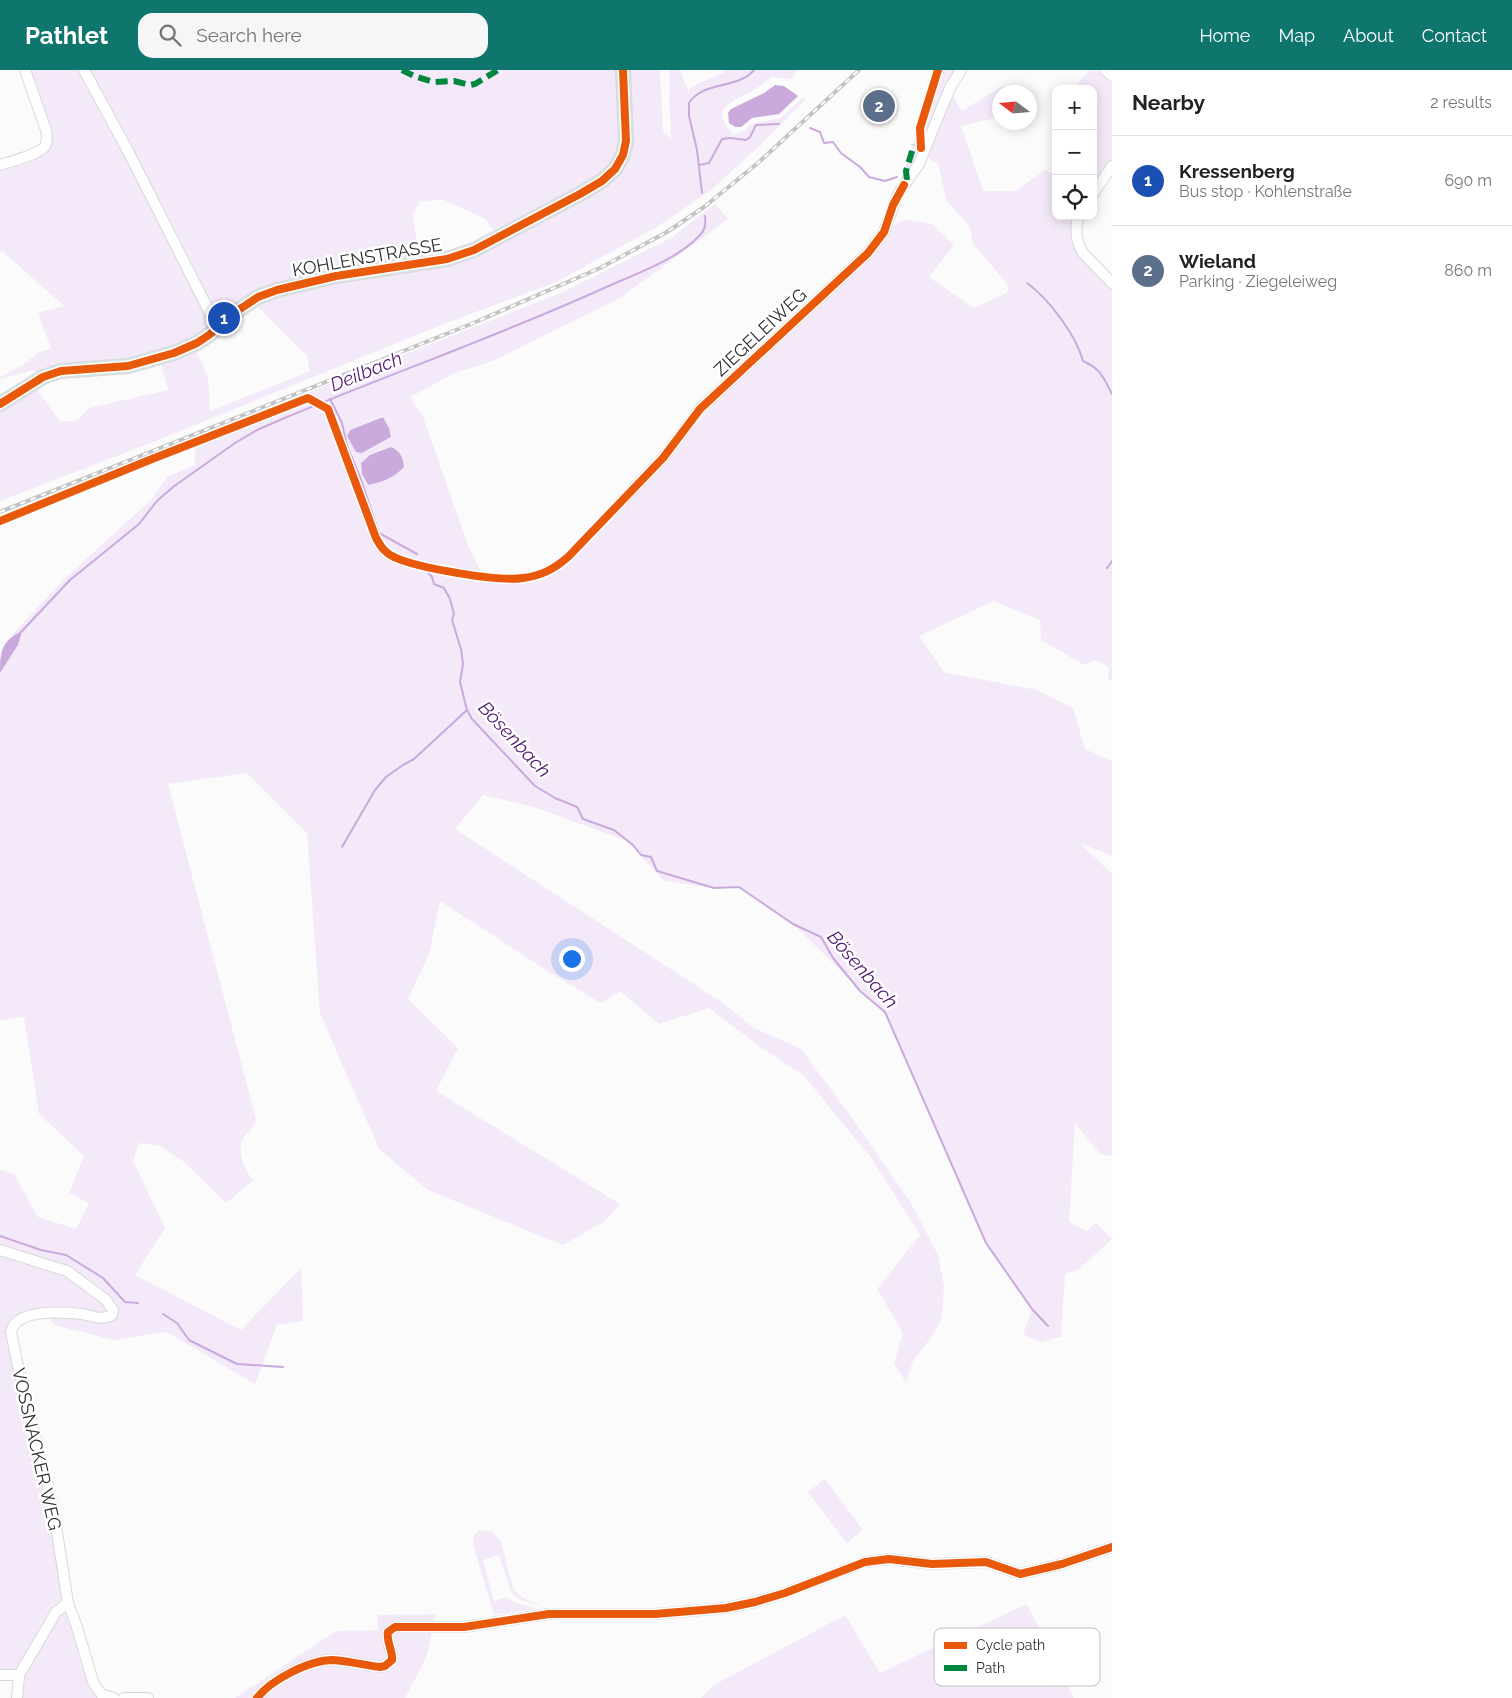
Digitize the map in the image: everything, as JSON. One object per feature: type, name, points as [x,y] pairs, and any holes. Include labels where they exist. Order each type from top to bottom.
[{"type":"main road","name":"KOHLENSTRASSE","points":[[0,404],[43,378],[61,371],[128,366],[174,353],[197,343],[240,308],[258,298],[296,284],[447,259],[474,250],[602,182],[619,163],[625,148],[623,70]]},
{"type":"street","points":[[0,164],[36,153],[46,145],[48,138],[25,70]]},
{"type":"street","points":[[84,70],[129,153],[210,314],[219,327]]},
{"type":"street","name":"ZIEGELEIWEG","points":[[624,500],[663,458],[700,409],[868,253],[882,235],[898,194],[919,164],[951,86],[961,70]]},
{"type":"street","points":[[1105,70],[1112,76]]},
{"type":"street","points":[[1097,188],[1112,166]]},
{"type":"street","points":[[1078,220],[1076,233],[1079,247],[1112,283]]},
{"type":"street","name":"VOSSNACKER WEG","points":[[0,1250],[67,1271],[105,1299],[113,1310],[112,1315],[104,1318],[79,1314],[30,1315],[18,1320],[12,1327],[11,1332],[53,1506],[68,1603]]},
{"type":"street","points":[[257,1698],[278,1680],[318,1663],[334,1660],[371,1666],[385,1666],[392,1660],[393,1656],[387,1636],[388,1632],[395,1627],[469,1626],[549,1614],[655,1614],[712,1610],[741,1606],[769,1598],[858,1565],[878,1560],[890,1559],[950,1564],[986,1562],[1020,1574],[1062,1564],[1112,1547]]},
{"type":"street","points":[[17,1698],[19,1675],[56,1612],[68,1603],[93,1682],[101,1694],[114,1698]]},
{"type":"street","points":[[0,1675],[19,1675]]},
{"type":"street","points":[[124,1698],[148,1698]]},
{"type":"shaded area","points":[[26,70],[83,70],[213,325],[196,339],[148,356],[43,375],[33,370],[0,379],[0,377],[23,365],[38,353],[51,348],[38,313],[64,306],[2,251],[0,253],[0,166],[47,146]]},
{"type":"shaded area","points":[[86,70],[660,70],[663,131],[671,139],[670,70],[680,70],[688,91],[693,86],[725,72],[724,70],[797,70],[792,79],[772,77],[724,108],[723,119],[733,135],[742,132],[754,123],[781,118],[803,97],[805,100],[711,190],[657,227],[556,282],[449,322],[153,442],[0,501],[0,408],[35,387],[60,421],[75,421],[90,408],[168,390],[160,361],[195,348],[208,377],[210,411],[310,371],[307,356],[255,304],[218,321]],"holes":[[[444,200],[485,219],[495,232],[523,215],[529,226],[444,264],[293,290],[256,304],[325,272],[419,258],[413,214],[420,201]]]},
{"type":"shaded area","points":[[935,70],[955,70],[938,103],[918,160],[905,180],[901,179],[925,110]]},
{"type":"shaded area","points":[[1090,70],[1100,72],[1112,83],[1112,159],[1097,181],[1097,85],[1076,85]]},
{"type":"shaded area","points":[[775,85],[784,86],[798,96],[779,114],[752,118],[741,127],[735,127],[729,123],[728,113],[731,109],[764,93]]},
{"type":"shaded area","points":[[992,92],[992,119],[961,126],[983,191],[1015,191],[1045,170],[1052,174],[1052,220],[1074,220],[1071,227],[1071,238],[1080,257],[1112,289],[1112,681],[1108,678],[1109,667],[1095,660],[1084,665],[1041,640],[1040,620],[994,601],[919,636],[944,672],[1037,690],[1073,708],[1085,749],[1112,761],[1112,856],[1080,843],[1112,874],[1112,1156],[1100,1154],[1075,1123],[1069,1222],[1086,1231],[1096,1223],[1112,1239],[1079,1269],[1065,1274],[1061,1337],[1040,1342],[1023,1335],[1032,1309],[986,1243],[885,1014],[793,924],[739,887],[714,888],[664,881],[627,841],[534,807],[483,795],[455,829],[723,1003],[754,1028],[801,1049],[850,1115],[911,1203],[938,1255],[944,1286],[942,1317],[936,1331],[913,1361],[906,1382],[894,1364],[903,1333],[877,1289],[920,1235],[872,1159],[804,1076],[762,1048],[709,1008],[659,1024],[620,991],[601,1003],[549,972],[440,901],[429,954],[408,999],[458,1048],[436,1091],[620,1204],[605,1221],[563,1245],[428,1190],[379,1149],[320,1013],[307,833],[247,773],[168,784],[256,1119],[253,1128],[243,1139],[240,1150],[244,1166],[253,1181],[226,1203],[183,1161],[160,1146],[139,1143],[133,1161],[165,1228],[135,1275],[241,1330],[301,1268],[303,1321],[277,1325],[255,1384],[167,1332],[114,1340],[54,1325],[45,1311],[13,1324],[52,1511],[64,1595],[18,1671],[0,1676],[0,1170],[14,1174],[38,1217],[76,1229],[89,1203],[69,1193],[84,1156],[39,1114],[24,1017],[0,1021],[0,673],[18,645],[21,632],[11,636],[63,580],[152,499],[167,477],[195,465],[195,449],[285,403],[322,387],[563,292],[671,238],[715,204],[728,219],[620,298],[495,360],[455,373],[410,397],[422,414],[469,548],[482,573],[506,577],[506,581],[523,580],[551,572],[568,558],[664,460],[746,369],[891,227],[906,219],[932,224],[954,245],[929,277],[974,308],[1007,293],[1009,286],[973,244],[970,227],[946,200],[939,166],[926,156],[951,93],[962,111]],"holes":[[[383,416],[389,427],[391,438],[362,453],[356,452],[347,436],[349,430]],[[391,447],[397,450],[404,466],[387,479],[367,485],[362,474],[361,462],[370,455]]]},
{"type":"shaded area","points":[[383,417],[391,437],[362,453],[356,452],[347,436],[350,430]]},
{"type":"shaded area","points":[[391,447],[397,450],[403,460],[404,467],[388,479],[368,485],[362,474],[361,463],[370,455]]},
{"type":"shaded area","points":[[22,631],[18,645],[0,673],[0,659],[3,648],[10,639]]},
{"type":"shaded area","points":[[825,1479],[863,1530],[847,1543],[808,1492]]},
{"type":"shaded area","points":[[480,1530],[492,1532],[501,1541],[513,1589],[523,1598],[546,1608],[518,1599],[512,1594],[499,1555],[483,1560],[494,1601],[506,1597],[516,1603],[537,1609],[494,1615],[473,1544],[474,1535]]},
{"type":"shaded area","points":[[1027,1604],[1039,1628],[976,1628]]},
{"type":"shaded area","points":[[59,1610],[69,1613],[98,1682],[108,1698],[18,1698],[20,1674]]},
{"type":"shaded area","points":[[436,1614],[426,1658],[405,1698],[235,1698],[336,1631],[378,1630],[378,1615]]},
{"type":"shaded area","points":[[845,1615],[880,1673],[934,1648],[934,1686],[1068,1686],[1074,1698],[701,1698],[714,1685]]},
{"type":"waterway","name":"Deilbach","points":[[702,193],[697,150],[689,116],[689,103],[703,91],[739,80],[754,70]]},
{"type":"waterway","points":[[699,165],[709,163],[722,139],[746,140],[750,137],[756,125],[779,124]]},
{"type":"waterway","points":[[810,128],[820,132],[824,143],[833,142],[841,153],[860,167],[869,177],[885,181],[897,177]]},
{"type":"waterway","name":"Deilbach","points":[[21,632],[70,580],[139,524],[157,501],[173,487],[235,443],[257,430],[280,420],[562,307],[653,267],[689,246],[702,232],[705,216]]},
{"type":"waterway","points":[[1027,283],[1044,298],[1061,318],[1074,340],[1083,361],[1098,370],[1112,394]]},
{"type":"waterway","name":"Bösenbach","points":[[330,399],[342,423],[347,446],[379,533],[417,554]]},
{"type":"waterway","points":[[1107,568],[1112,561]]},
{"type":"waterway","name":"Bösenbach","points":[[425,569],[432,577],[434,584],[444,588],[450,599],[454,614],[452,620],[461,649],[463,664],[460,682],[467,710],[472,719],[535,786],[555,798],[577,807],[583,819],[614,830],[633,845],[641,855],[651,857],[657,871],[714,888],[739,887],[793,924],[821,937],[833,958],[860,991],[885,1012],[986,1243],[1032,1309],[1048,1326]]},
{"type":"waterway","points":[[342,847],[375,790],[386,777],[414,759],[467,710]]},
{"type":"waterway","points":[[0,1236],[41,1250],[66,1255],[103,1278],[125,1302],[138,1303]]},
{"type":"waterway","points":[[163,1314],[177,1323],[189,1340],[237,1364],[283,1367]]},
{"type":"railway","points":[[0,512],[471,324],[600,268],[667,232],[704,207],[758,163],[859,70]]},
{"type":"marked path","points":[[402,70],[434,82],[454,81],[470,85],[498,70]]},
{"type":"marked path","points":[[907,180],[906,171],[914,145]]},
{"type":"cycle path","points":[[0,404],[43,377],[61,371],[128,366],[174,353],[197,343],[258,297],[277,290],[336,276],[447,259],[474,250],[580,194],[602,181],[615,169],[623,155],[626,141],[623,70]]},
{"type":"cycle path","points":[[921,148],[920,128],[938,70]]},
{"type":"cycle path","points":[[0,521],[308,398],[328,409],[376,538],[388,554],[405,561],[439,570],[478,576],[512,579],[541,574],[568,557],[663,458],[700,409],[868,253],[884,232],[893,205],[904,185]]},
{"type":"cycle path","points":[[257,1698],[271,1684],[291,1672],[313,1663],[333,1660],[380,1667],[385,1666],[392,1660],[388,1632],[395,1627],[464,1627],[549,1614],[655,1614],[726,1608],[785,1593],[865,1562],[889,1559],[932,1564],[986,1562],[1020,1574],[1062,1564],[1112,1547]]},
{"type":"place","name":"Wieland","points":[[879,106]]},
{"type":"place","name":"Kressenberg","points":[[224,318]]}]
